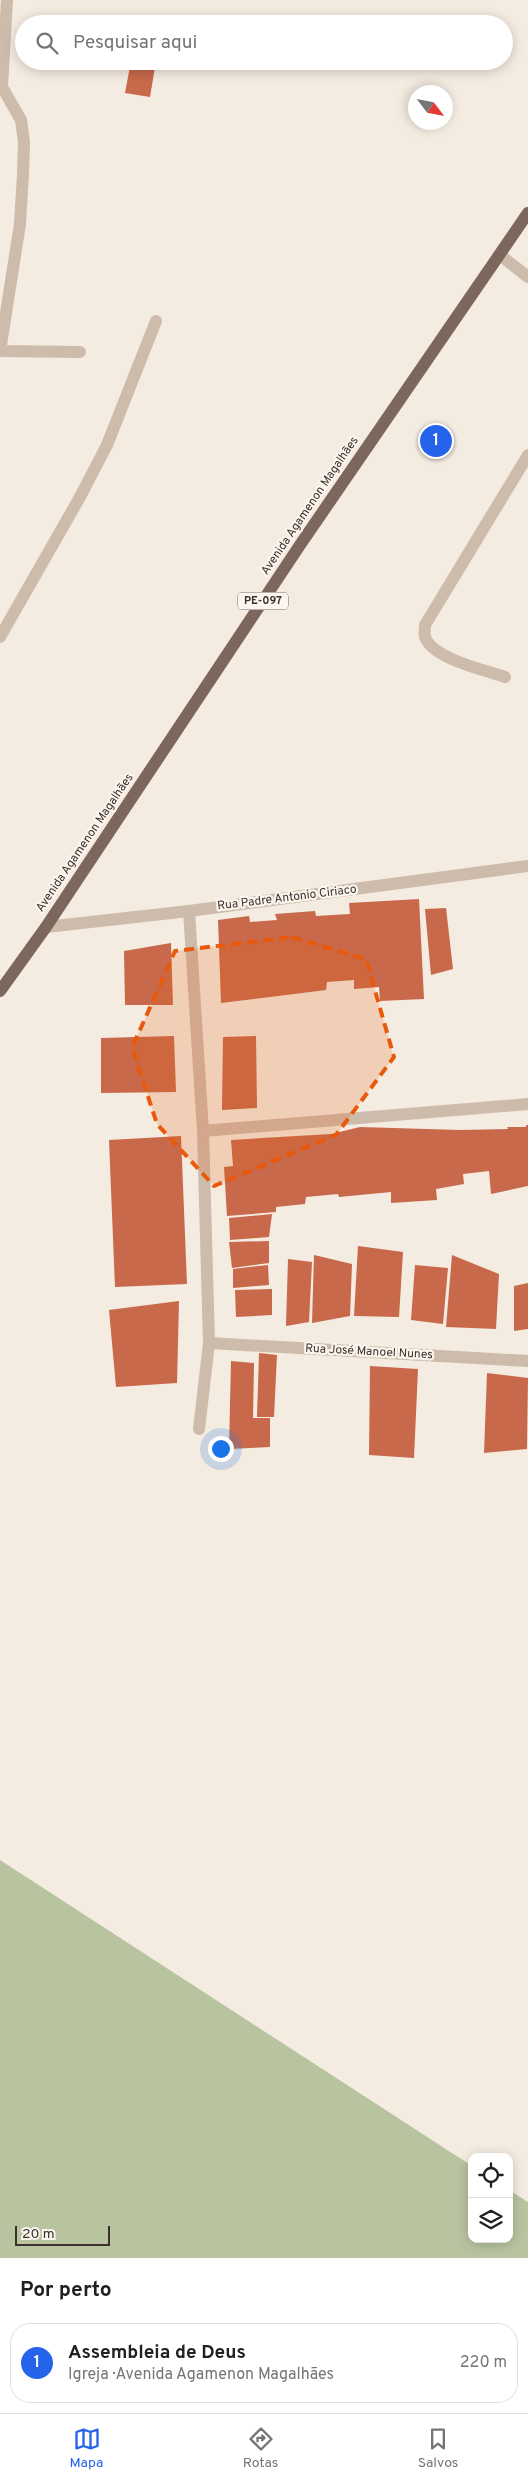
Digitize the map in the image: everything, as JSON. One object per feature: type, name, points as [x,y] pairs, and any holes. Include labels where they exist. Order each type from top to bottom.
[{"type":"main road","name":"Avenida Agamenon Magalhães","points":[[0,991],[46,927],[300,545],[528,213]]},
{"type":"street","points":[[7,0],[1,87],[21,120],[24,142],[20,224],[0,351],[80,352]]},
{"type":"street","points":[[500,255],[528,277]]},
{"type":"street","points":[[0,637],[75,506],[107,445],[156,321]]},
{"type":"street","points":[[505,677],[441,654],[431,646],[425,636],[425,625],[528,455]]},
{"type":"street","name":"Rua Padre Antonio Ciriaco","points":[[46,927],[189,911],[528,866]]},
{"type":"street","points":[[189,911],[203,1130],[210,1343],[199,1429]]},
{"type":"street","points":[[203,1130],[528,1104]]},
{"type":"street","name":"Rua José Manoel Nunes","points":[[210,1343],[528,1361]]},
{"type":"highlighted area","points":[[292,937],[366,959],[394,1057],[336,1135],[214,1186],[157,1124],[132,1048],[175,951]]},
{"type":"green space","points":[[0,1860],[468,2163],[468,2243],[513,2243],[513,2193],[528,2202],[528,2258],[0,2258]]},
{"type":"building","points":[[129,70],[154,70],[150,97],[125,93]]},
{"type":"building","points":[[419,899],[424,999],[380,1001],[379,987],[354,989],[354,980],[327,982],[326,990],[221,1003],[218,920],[249,916],[250,922],[277,920],[275,914],[315,911],[316,916],[350,914],[349,903]]},
{"type":"building","points":[[446,908],[453,969],[431,975],[425,909]]},
{"type":"building","points":[[171,943],[173,1005],[125,1005],[124,951]]},
{"type":"building","points":[[174,1036],[176,1092],[101,1093],[101,1038]]},
{"type":"building","points":[[256,1036],[257,1108],[222,1110],[223,1037]]},
{"type":"building","points":[[528,1125],[528,1186],[491,1194],[489,1171],[463,1174],[464,1184],[436,1189],[437,1200],[391,1203],[391,1192],[339,1197],[338,1194],[306,1197],[305,1204],[276,1207],[276,1212],[227,1216],[224,1167],[233,1166],[231,1140],[331,1134],[360,1127],[460,1130],[508,1129],[507,1127],[526,1127]]},
{"type":"building","points":[[181,1136],[187,1284],[115,1287],[109,1140]]},
{"type":"building","points":[[272,1214],[269,1237],[230,1240],[229,1218]]},
{"type":"building","points":[[269,1241],[269,1263],[232,1268],[229,1242]]},
{"type":"building","points":[[358,1246],[403,1252],[399,1317],[354,1316]]},
{"type":"building","points":[[314,1255],[352,1264],[350,1316],[312,1323]]},
{"type":"building","points":[[452,1255],[499,1274],[496,1329],[446,1327]]},
{"type":"building","points":[[288,1259],[312,1262],[309,1322],[286,1326]]},
{"type":"building","points":[[268,1265],[269,1285],[233,1288],[233,1269]]},
{"type":"building","points":[[415,1265],[448,1268],[443,1324],[411,1320]]},
{"type":"building","points":[[528,1283],[528,1329],[514,1331],[514,1286]]},
{"type":"building","points":[[272,1289],[272,1315],[236,1317],[235,1290]]},
{"type":"building","points":[[179,1301],[177,1383],[116,1387],[109,1310]]},
{"type":"building","points":[[259,1353],[277,1355],[274,1417],[257,1417]]},
{"type":"building","points":[[231,1361],[254,1363],[253,1418],[270,1418],[270,1447],[229,1449]]},
{"type":"building","points":[[370,1366],[418,1369],[414,1458],[369,1455]]},
{"type":"building","points":[[487,1373],[528,1378],[527,1449],[484,1453]]},
{"type":"place","name":"Assembleia de Deus","points":[[436,441]]}]
